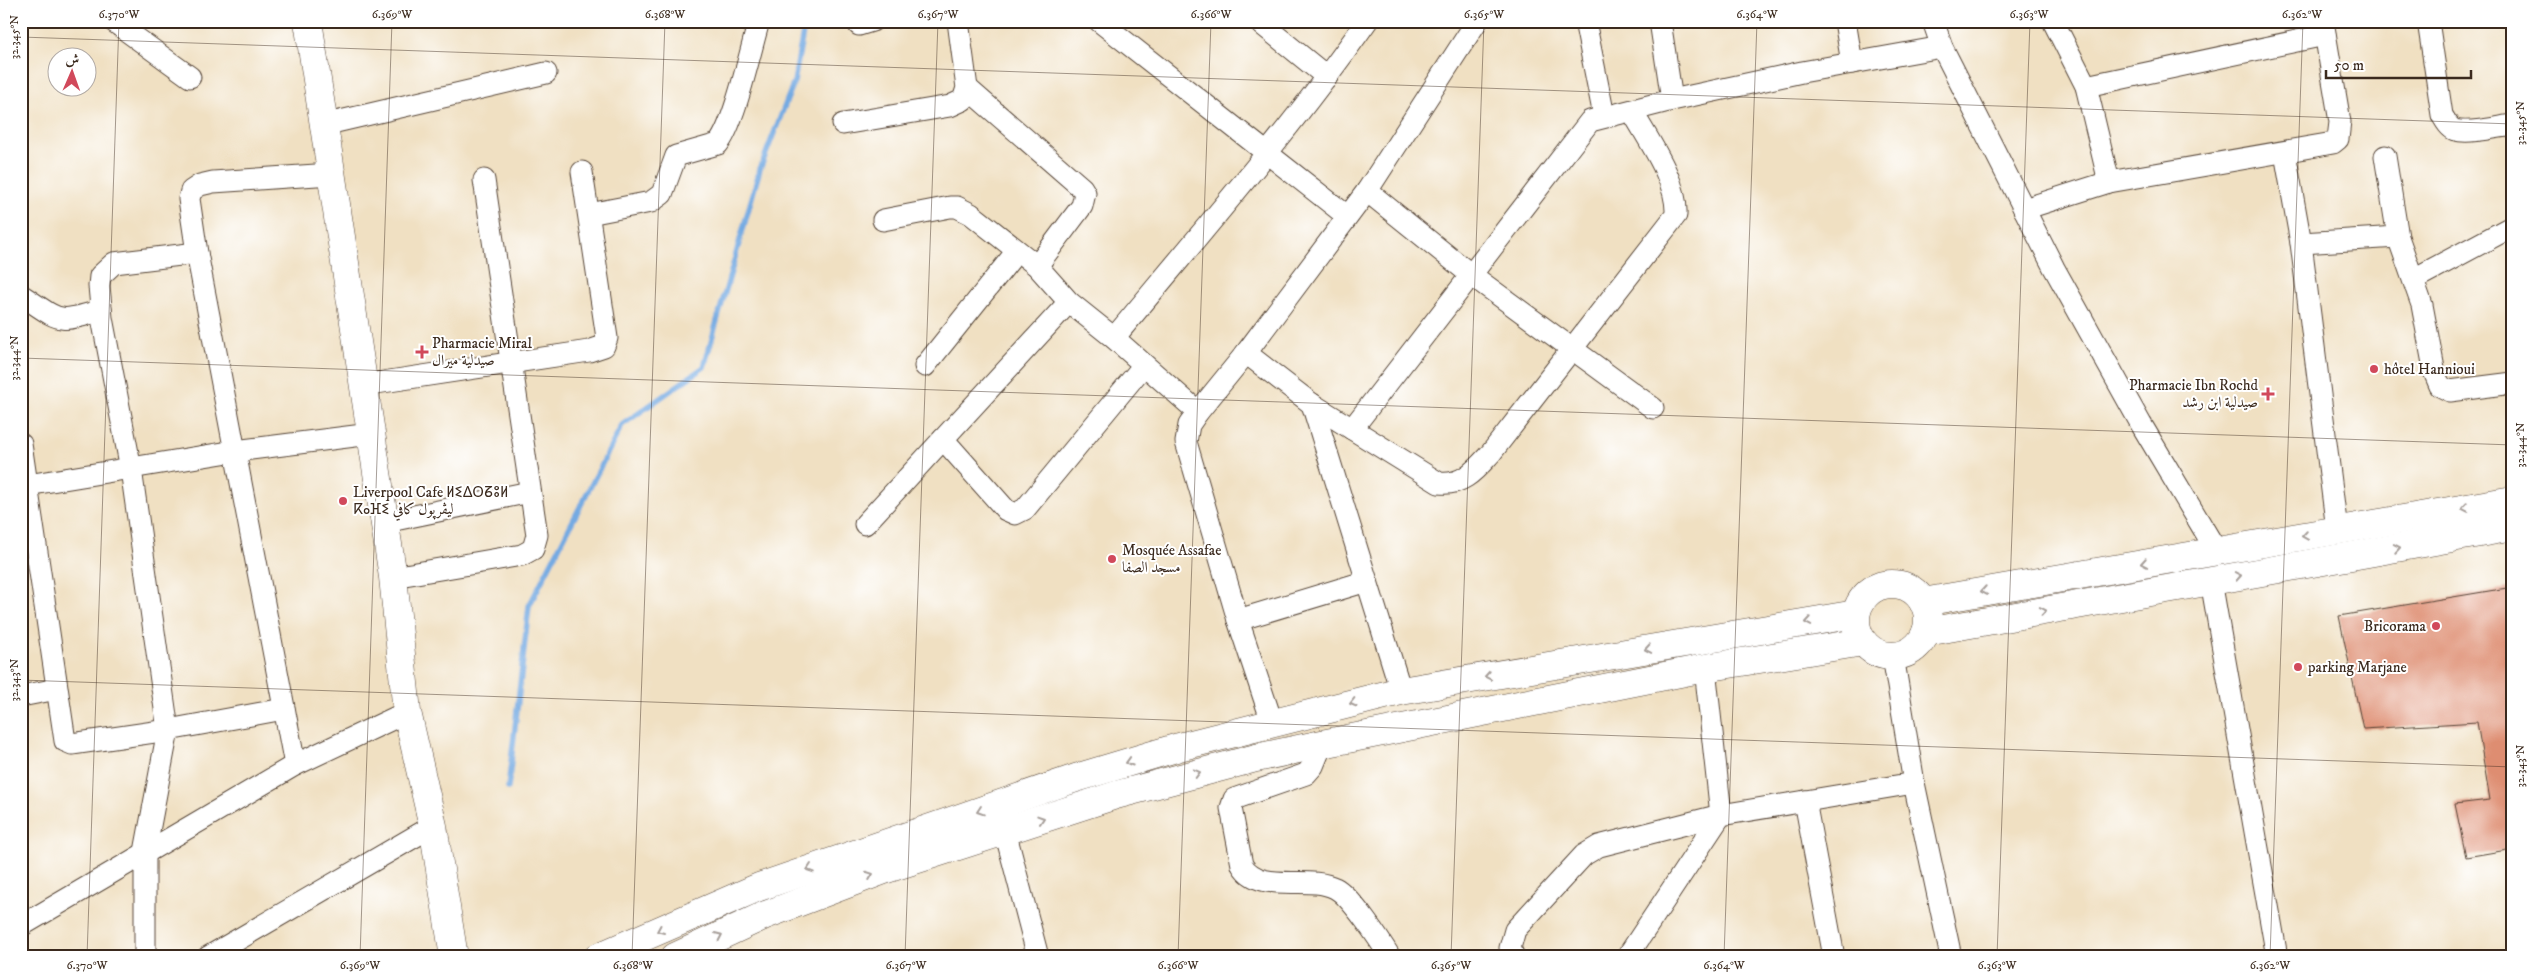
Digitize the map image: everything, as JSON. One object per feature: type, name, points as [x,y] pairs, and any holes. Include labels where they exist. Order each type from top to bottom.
[{"type":"main road","points":[[308,21],[393,577],[407,712],[433,826],[454,957]]},
{"type":"main road","points":[[1923,602],[2513,500]]},
{"type":"main road","points":[[1926,632],[2513,527]]},
{"type":"main road","points":[[1890,584],[1909,589],[1923,602],[1928,616],[1926,632],[1917,646],[1910,651],[1893,656],[1877,653],[1863,642],[1857,629],[1856,614],[1865,596],[1872,590],[1890,584]]},
{"type":"main road","points":[[598,957],[759,887],[1076,778],[1272,722],[1401,691],[1856,614]]},
{"type":"main road","points":[[675,957],[763,916],[887,869],[1116,795],[1256,758],[1322,744],[1705,668],[1863,642]]},
{"type":"street","points":[[113,21],[190,76]]},
{"type":"street","points":[[588,214],[657,199],[662,194],[672,161],[676,156],[718,144],[732,112],[759,21]]},
{"type":"street","points":[[843,124],[950,106],[963,100],[966,88],[958,21]]},
{"type":"street","points":[[1099,21],[1347,216]]},
{"type":"street","points":[[1258,21],[1328,77]]},
{"type":"street","points":[[1114,338],[1328,77],[1367,21]]},
{"type":"street","points":[[1272,722],[1238,620],[1186,442],[1189,425],[1246,353],[1367,191],[1477,21]]},
{"type":"street","points":[[1585,21],[1604,116]]},
{"type":"street","points":[[1660,21],[1672,100]]},
{"type":"street","points":[[1845,21],[1852,63]]},
{"type":"street","points":[[1933,21],[1942,47],[2054,268],[2136,415],[2216,550]]},
{"type":"street","points":[[2053,21],[2086,86],[2109,182]]},
{"type":"street","points":[[2428,21],[2442,115],[2447,124],[2454,130],[2513,125]]},
{"type":"street","points":[[2024,209],[2109,182],[2319,147],[2333,143],[2338,139],[2340,122],[2324,28],[2086,86]]},
{"type":"street","points":[[1352,429],[1590,121],[1672,100],[1802,72],[1942,47]]},
{"type":"street","points":[[323,125],[546,73]]},
{"type":"street","points":[[966,88],[1082,188],[1085,193],[1082,206],[1037,266]]},
{"type":"street","points":[[1246,353],[1312,404],[1438,483],[1450,484],[1458,482],[1491,453],[1676,215],[1677,203],[1671,182],[1632,110]]},
{"type":"street","points":[[2285,153],[2301,243],[2337,530]]},
{"type":"street","points":[[2385,156],[2398,237],[2422,305],[2435,374],[2440,386],[2450,391],[2513,383]]},
{"type":"street","points":[[364,385],[601,349],[606,343],[582,172]]},
{"type":"street","points":[[295,765],[197,253],[189,199],[192,191],[200,185],[331,174]]},
{"type":"street","points":[[393,577],[522,555],[533,550],[537,536],[484,180]]},
{"type":"street","points":[[1367,191],[1470,274],[1653,408]]},
{"type":"street","points":[[883,220],[957,208],[971,214],[1037,266],[1068,302],[1114,338],[1198,412]]},
{"type":"street","points":[[2414,279],[2513,226]]},
{"type":"street","points":[[2301,243],[2398,237]]},
{"type":"street","points":[[926,366],[1017,251]]},
{"type":"street","points":[[145,957],[145,852],[168,730],[131,469],[101,310],[100,276],[114,263],[197,253]]},
{"type":"street","points":[[21,295],[57,318],[65,320],[101,310]]},
{"type":"street","points":[[864,524],[1068,302]]},
{"type":"street","points":[[942,439],[1006,510],[1015,514],[1025,509],[1144,365]]},
{"type":"street","points":[[1312,404],[1401,691]]},
{"type":"street","points":[[24,487],[235,451],[371,434]]},
{"type":"street","points":[[21,444],[24,487],[65,740],[72,744],[168,730],[284,709]]},
{"type":"street","points":[[385,522],[530,492]]},
{"type":"street","points":[[1238,620],[1367,581]]},
{"type":"street","points":[[2211,581],[2277,957]]},
{"type":"street","points":[[1893,656],[1914,783],[1951,957]]},
{"type":"street","points":[[1627,957],[1721,815],[1705,668]]},
{"type":"street","points":[[21,696],[57,689]]},
{"type":"street","points":[[21,926],[295,765],[407,712]]},
{"type":"street","points":[[1322,744],[1314,766],[1306,774],[1234,799],[1231,808],[1239,855],[1247,872],[1256,878],[1316,882],[1336,888],[1360,915],[1384,954]]},
{"type":"street","points":[[1514,957],[1510,948],[1515,930],[1584,855],[1599,846],[1721,815],[1914,783]]},
{"type":"street","points":[[1804,801],[1834,957]]},
{"type":"street","points":[[208,957],[433,826]]},
{"type":"street","points":[[1005,831],[1038,957]]},
{"type":"building","points":[[2513,587],[2513,849],[2466,857],[2455,804],[2490,800],[2477,722],[2363,729],[2339,616]]},
{"type":"waterway","points":[[508,788],[529,606],[622,425],[704,367],[760,169],[794,82],[805,21]]},
{"type":"place","name":"Pharmacie Miral صيدلية ميرال","points":[[422,352]]},
{"type":"place","name":"hôtel Hannioui","points":[[2374,369]]},
{"type":"place","name":"Pharmacie Ibn Rochd صيدلية ابن رشد","points":[[2268,394]]},
{"type":"place","name":"Liverpool Cafe ⵍⵉⵠⵔⵒⵓⵍ ⴽⴰⴼⵉ ليڤرپول كافي","points":[[343,501]]},
{"type":"place","name":"Mosquée Assafae مسجد الصفا","points":[[1112,559]]},
{"type":"place","name":"Bricorama","points":[[2436,626]]},
{"type":"place","name":"parking Marjane","points":[[2298,667]]}]
